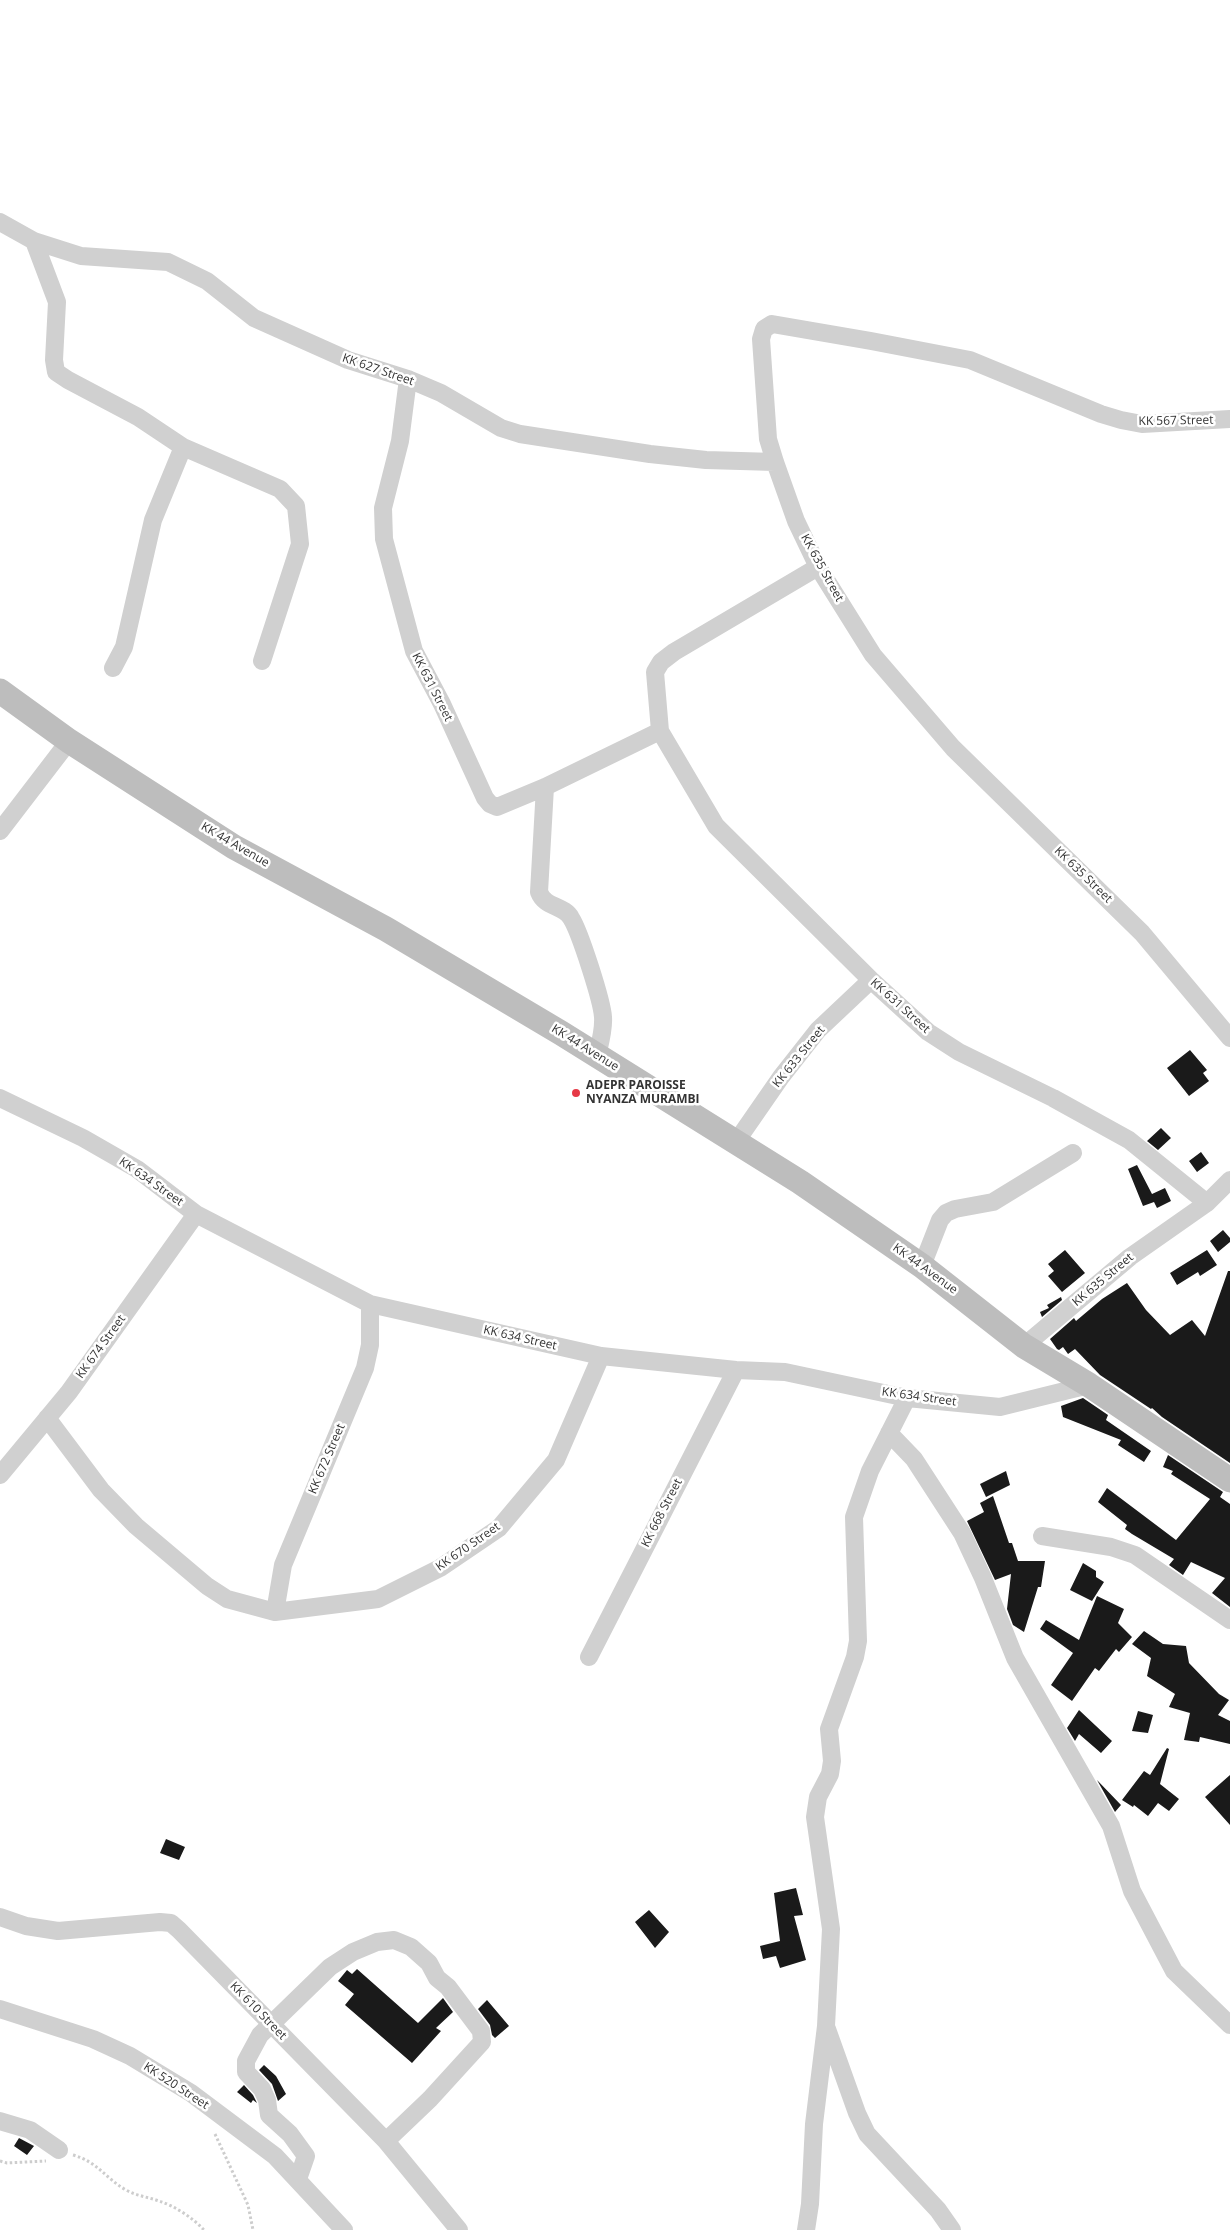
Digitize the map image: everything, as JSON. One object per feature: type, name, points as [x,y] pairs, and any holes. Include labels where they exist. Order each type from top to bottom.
[{"type":"main road","name":"KK 44 Avenue","points":[[0,691],[69,741],[234,847],[386,929],[597,1056],[800,1182],[922,1266],[1024,1346],[1089,1385],[1230,1480]]},
{"type":"street","name":"KK 627 Street","points":[[0,222],[34,241],[81,256],[168,262],[207,281],[254,318],[348,360],[408,379],[441,393],[501,428],[520,434],[650,454],[706,460],[775,462]]},
{"type":"street","points":[[34,241],[57,302],[54,360],[56,372],[138,417],[183,447],[267,482],[280,490],[296,506],[300,544],[262,661]]},
{"type":"street","name":"KK 635 Street","points":[[1122,420],[1101,414],[970,360],[871,340],[772,324],[764,329],[761,339],[768,439],[775,462],[796,521],[818,567],[873,655],[953,748],[1142,933],[1230,1038]]},
{"type":"street","name":"KK 631 Street","points":[[408,379],[400,441],[383,508],[384,538],[414,651],[442,704],[485,798],[490,804],[497,806],[545,787],[660,731]]},
{"type":"street","name":"KK 567 Street","points":[[1122,420],[1142,424],[1230,419]]},
{"type":"street","points":[[113,668],[124,647],[153,520],[183,447]]},
{"type":"street","name":"KK 631 Street","points":[[818,567],[674,652],[661,662],[655,672],[660,731],[716,826],[871,980],[928,1032],[959,1052],[1053,1098],[1222,1194]]},
{"type":"street","points":[[0,831],[69,741]]},
{"type":"street","points":[[545,787],[539,892],[543,900],[568,913],[578,936],[601,1003],[604,1018],[597,1056]]},
{"type":"street","name":"KK 633 Street","points":[[736,1142],[781,1077],[818,1030],[871,980]]},
{"type":"street","name":"KK 634 Street","points":[[0,1098],[83,1138],[137,1169],[196,1214],[370,1304],[601,1356],[736,1370],[785,1372],[907,1398],[1000,1407],[1089,1385]]},
{"type":"street","points":[[922,1266],[940,1220],[946,1213],[955,1209],[993,1202],[1073,1153]]},
{"type":"street","name":"KK 635 Street","points":[[1024,1346],[1130,1257],[1222,1194]]},
{"type":"street","name":"KK 674 Street","points":[[0,1475],[98,1353],[196,1214]]},
{"type":"street","name":"KK 672 Street","points":[[275,1612],[283,1565],[365,1368],[370,1345],[370,1304]]},
{"type":"street","name":"KK 670 Street","points":[[275,1612],[378,1599],[440,1568],[499,1528],[556,1460],[601,1356]]},
{"type":"street","name":"KK 668 Street","points":[[589,1656],[736,1370]]},
{"type":"street","points":[[806,2230],[810,2204],[814,2124],[826,2026],[831,1929],[815,1817],[818,1797],[830,1774],[832,1761],[829,1729],[855,1657],[858,1641],[854,1517],[870,1471],[907,1398]]},
{"type":"street","points":[[47,1418],[100,1490],[143,1532],[207,1586],[227,1599],[275,1612]]},
{"type":"street","points":[[889,1433],[914,1460],[962,1533],[983,1578],[1015,1658],[1111,1826],[1132,1891],[1174,1971],[1230,2026]]},
{"type":"street","points":[[1042,1536],[1111,1547],[1135,1555],[1230,1620]]},
{"type":"street","name":"KK 610 Street","points":[[0,1917],[26,1926],[58,1932],[160,1922],[171,1923],[386,2141],[459,2230]]},
{"type":"street","points":[[298,2179],[306,2156],[290,2134],[268,2114],[267,2100],[262,2089],[246,2072],[246,2061],[260,2035],[330,1967],[353,1952],[377,1942],[394,1940],[411,1947],[429,1963],[437,1978],[448,1987],[481,2031],[482,2042],[430,2099],[386,2141]]},
{"type":"street","name":"KK 520 Street","points":[[0,2010],[93,2039],[130,2056],[191,2093],[275,2156],[344,2230]]},
{"type":"street","points":[[826,2026],[857,2113],[867,2134],[938,2210],[952,2230]]},
{"type":"street","points":[[0,2121],[30,2130],[60,2150]]},
{"type":"path","points":[[211,2127],[228,2158],[248,2205],[253,2230]]},
{"type":"path","points":[[0,2162],[39,2162],[50,2160],[60,2150],[86,2158],[102,2170],[107,2177],[127,2191],[159,2201],[176,2209],[197,2222],[204,2230]]},
{"type":"building","points":[[1190,1050],[1207,1070],[1203,1073],[1209,1081],[1189,1096],[1167,1068]]},
{"type":"building","points":[[1161,1128],[1171,1138],[1158,1150],[1147,1141]]},
{"type":"building","points":[[1201,1152],[1209,1163],[1197,1172],[1189,1161]]},
{"type":"building","points":[[1137,1165],[1152,1194],[1165,1188],[1171,1201],[1157,1208],[1154,1202],[1143,1206],[1128,1169]]},
{"type":"building","points":[[1223,1230],[1230,1238],[1230,1242],[1218,1252],[1210,1241]]},
{"type":"building","points":[[1065,1250],[1085,1273],[1062,1292],[1048,1276],[1054,1271],[1048,1264]]},
{"type":"building","points":[[1207,1250],[1217,1265],[1200,1276],[1198,1272],[1177,1285],[1170,1273]]},
{"type":"building","points":[[1228,1271],[1230,1271],[1230,1463],[1162,1417],[1152,1408],[1100,1375],[1075,1349],[1068,1354],[1063,1347],[1059,1350],[1057,1349],[1050,1339],[1074,1318],[1076,1321],[1102,1299],[1127,1283],[1146,1310],[1170,1335],[1192,1320],[1205,1336]]},
{"type":"building","points":[[1061,1297],[1062,1300],[1042,1317],[1040,1312],[1049,1308],[1047,1305]]},
{"type":"building","points":[[1083,1398],[1108,1415],[1106,1420],[1151,1451],[1144,1462],[1118,1445],[1121,1440],[1063,1417],[1061,1406]]},
{"type":"building","points":[[1168,1455],[1223,1492],[1220,1497],[1230,1504],[1230,1607],[1212,1593],[1225,1578],[1191,1562],[1183,1575],[1169,1565],[1174,1559],[1125,1529],[1127,1525],[1098,1502],[1107,1488],[1176,1540],[1210,1499],[1171,1474],[1173,1471],[1163,1467]]},
{"type":"building","points":[[1006,1471],[1010,1485],[986,1497],[980,1484]]},
{"type":"building","points":[[993,1496],[1009,1543],[1012,1543],[1018,1561],[1045,1561],[1041,1587],[1038,1587],[1024,1632],[1013,1625],[1007,1609],[1011,1574],[995,1580],[967,1521],[984,1512],[980,1503]]},
{"type":"building","points":[[1083,1563],[1096,1571],[1096,1577],[1104,1582],[1092,1601],[1070,1590]]},
{"type":"building","points":[[1097,1596],[1124,1609],[1118,1623],[1132,1637],[1119,1652],[1116,1649],[1099,1671],[1095,1668],[1072,1701],[1051,1685],[1073,1653],[1040,1629],[1046,1620],[1079,1640]]},
{"type":"building","points":[[1144,1631],[1163,1644],[1186,1646],[1189,1663],[1219,1694],[1229,1700],[1218,1715],[1230,1721],[1230,1744],[1200,1737],[1199,1742],[1184,1740],[1190,1713],[1169,1707],[1175,1694],[1147,1676],[1151,1658],[1132,1644]]},
{"type":"building","points":[[1079,1710],[1112,1741],[1101,1753],[1079,1734],[1075,1741],[1067,1728]]},
{"type":"building","points":[[1138,1711],[1153,1715],[1148,1733],[1132,1731]]},
{"type":"building","points":[[1167,1748],[1169,1749],[1160,1784],[1179,1799],[1169,1811],[1158,1803],[1148,1816],[1134,1805],[1133,1807],[1122,1800],[1144,1771],[1150,1775]]},
{"type":"building","points":[[1230,1775],[1230,1825],[1205,1797]]},
{"type":"building","points":[[1097,1780],[1121,1805],[1115,1812]]},
{"type":"building","points":[[166,1839],[185,1847],[179,1860],[160,1853]]},
{"type":"building","points":[[796,1888],[803,1915],[794,1916],[806,1960],[780,1968],[776,1956],[763,1959],[760,1946],[780,1941],[774,1893]]},
{"type":"building","points":[[649,1910],[669,1932],[655,1948],[635,1922]]},
{"type":"building","points":[[357,1969],[418,2023],[443,1998],[453,2012],[436,2028],[441,2031],[412,2063],[345,2005],[354,1994],[338,1981],[347,1970],[352,1974]]},
{"type":"building","points":[[487,2000],[509,2026],[495,2038],[492,2035],[490,2025],[478,2009]]},
{"type":"building","points":[[264,2065],[276,2076],[286,2094],[278,2101],[272,2084],[259,2070]]},
{"type":"building","points":[[244,2085],[257,2103],[253,2100],[251,2103],[237,2092]]},
{"type":"building","points":[[19,2138],[34,2146],[27,2155],[14,2146]]},
{"type":"place","name":"ADEPR PAROISSE NYANZA MURAMBI","points":[[576,1093]]}]
